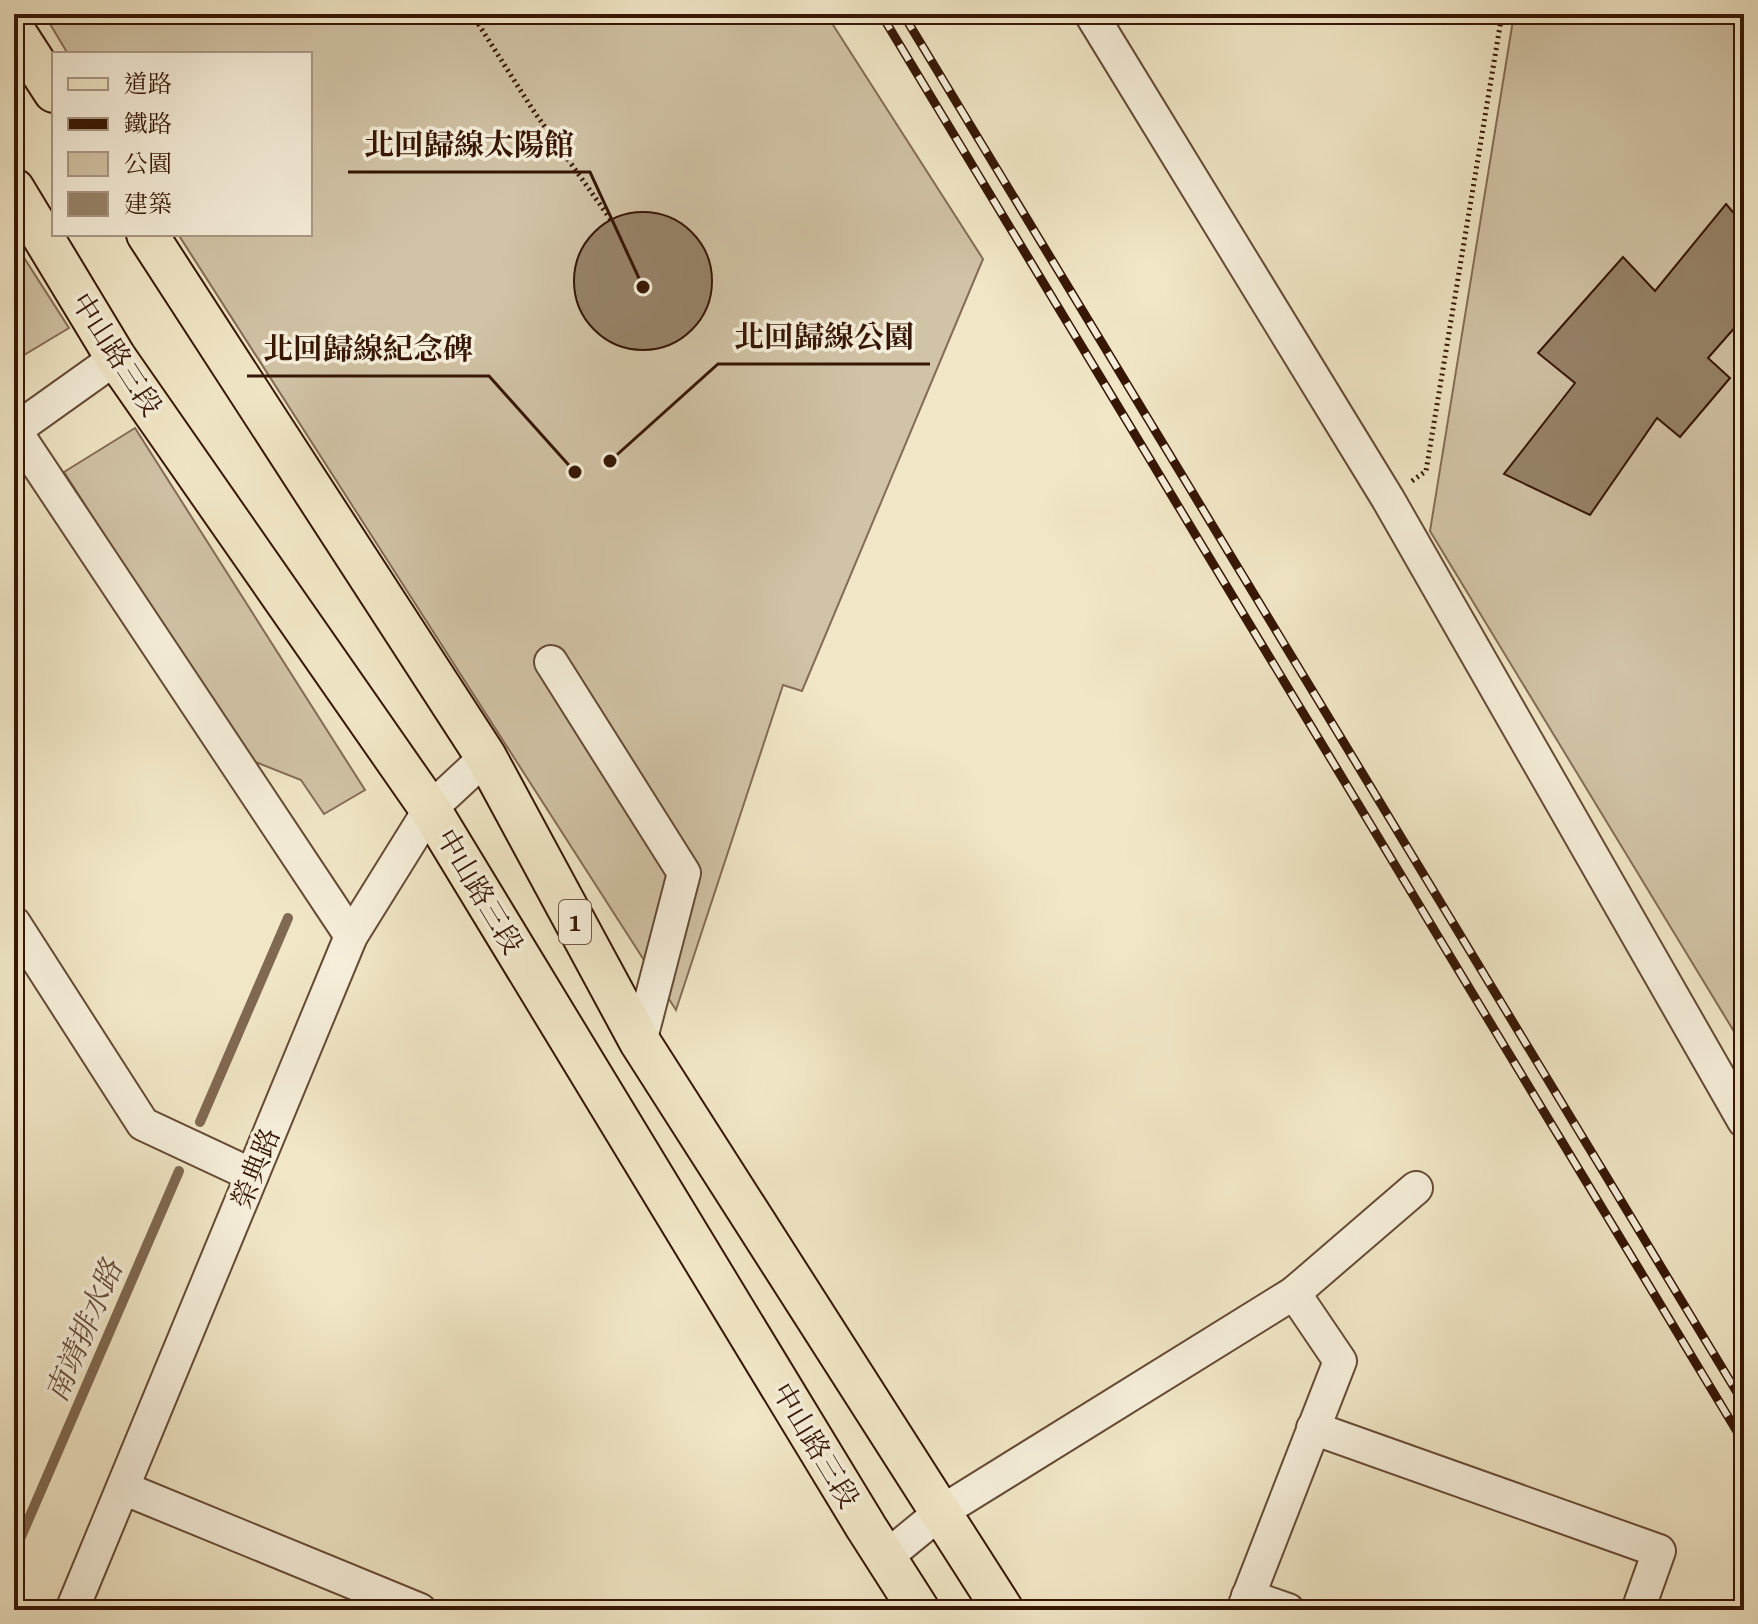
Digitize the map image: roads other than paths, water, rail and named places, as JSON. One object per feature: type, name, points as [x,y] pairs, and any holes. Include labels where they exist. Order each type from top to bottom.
[{"type":"main road","points":[[14,30],[52,89]]},
{"type":"main road","name":"中山路三段","points":[[14,189],[116,358],[430,809],[919,1610]]},
{"type":"main road","name":"1","points":[[148,236],[486,757],[640,1042],[1003,1610]]},
{"type":"street","points":[[1091,14],[1388,499],[1744,1121]]},
{"type":"street","points":[[116,358],[14,429],[351,936]]},
{"type":"street","points":[[551,662],[684,873],[640,1042]]},
{"type":"street","name":"榮典路","points":[[72,1610],[351,936],[430,809],[486,757]]},
{"type":"street","points":[[14,923],[143,1124],[252,1175]]},
{"type":"street","points":[[885,1558],[941,1512],[1294,1293],[1416,1188]]},
{"type":"street","points":[[1288,1610],[1245,1603],[1340,1361],[1294,1293]]},
{"type":"street","points":[[1313,1428],[1659,1551],[1638,1610]]},
{"type":"street","points":[[123,1488],[420,1610]]},
{"type":"waterway","name":"南靖排水路","points":[[200,1122],[288,918]]},
{"type":"waterway","name":"南靖排水路","points":[[14,1553],[179,1171]]},
{"type":"railway","points":[[881,14],[1744,1443]]},
{"type":"railway","points":[[903,14],[1744,1404]]},
{"type":"place","name":"北回歸線太陽館","points":[[643,287]]},
{"type":"place","name":"北回歸線公園","points":[[610,461]]},
{"type":"place","name":"北回歸線紀念碑","points":[[575,472]]}]
